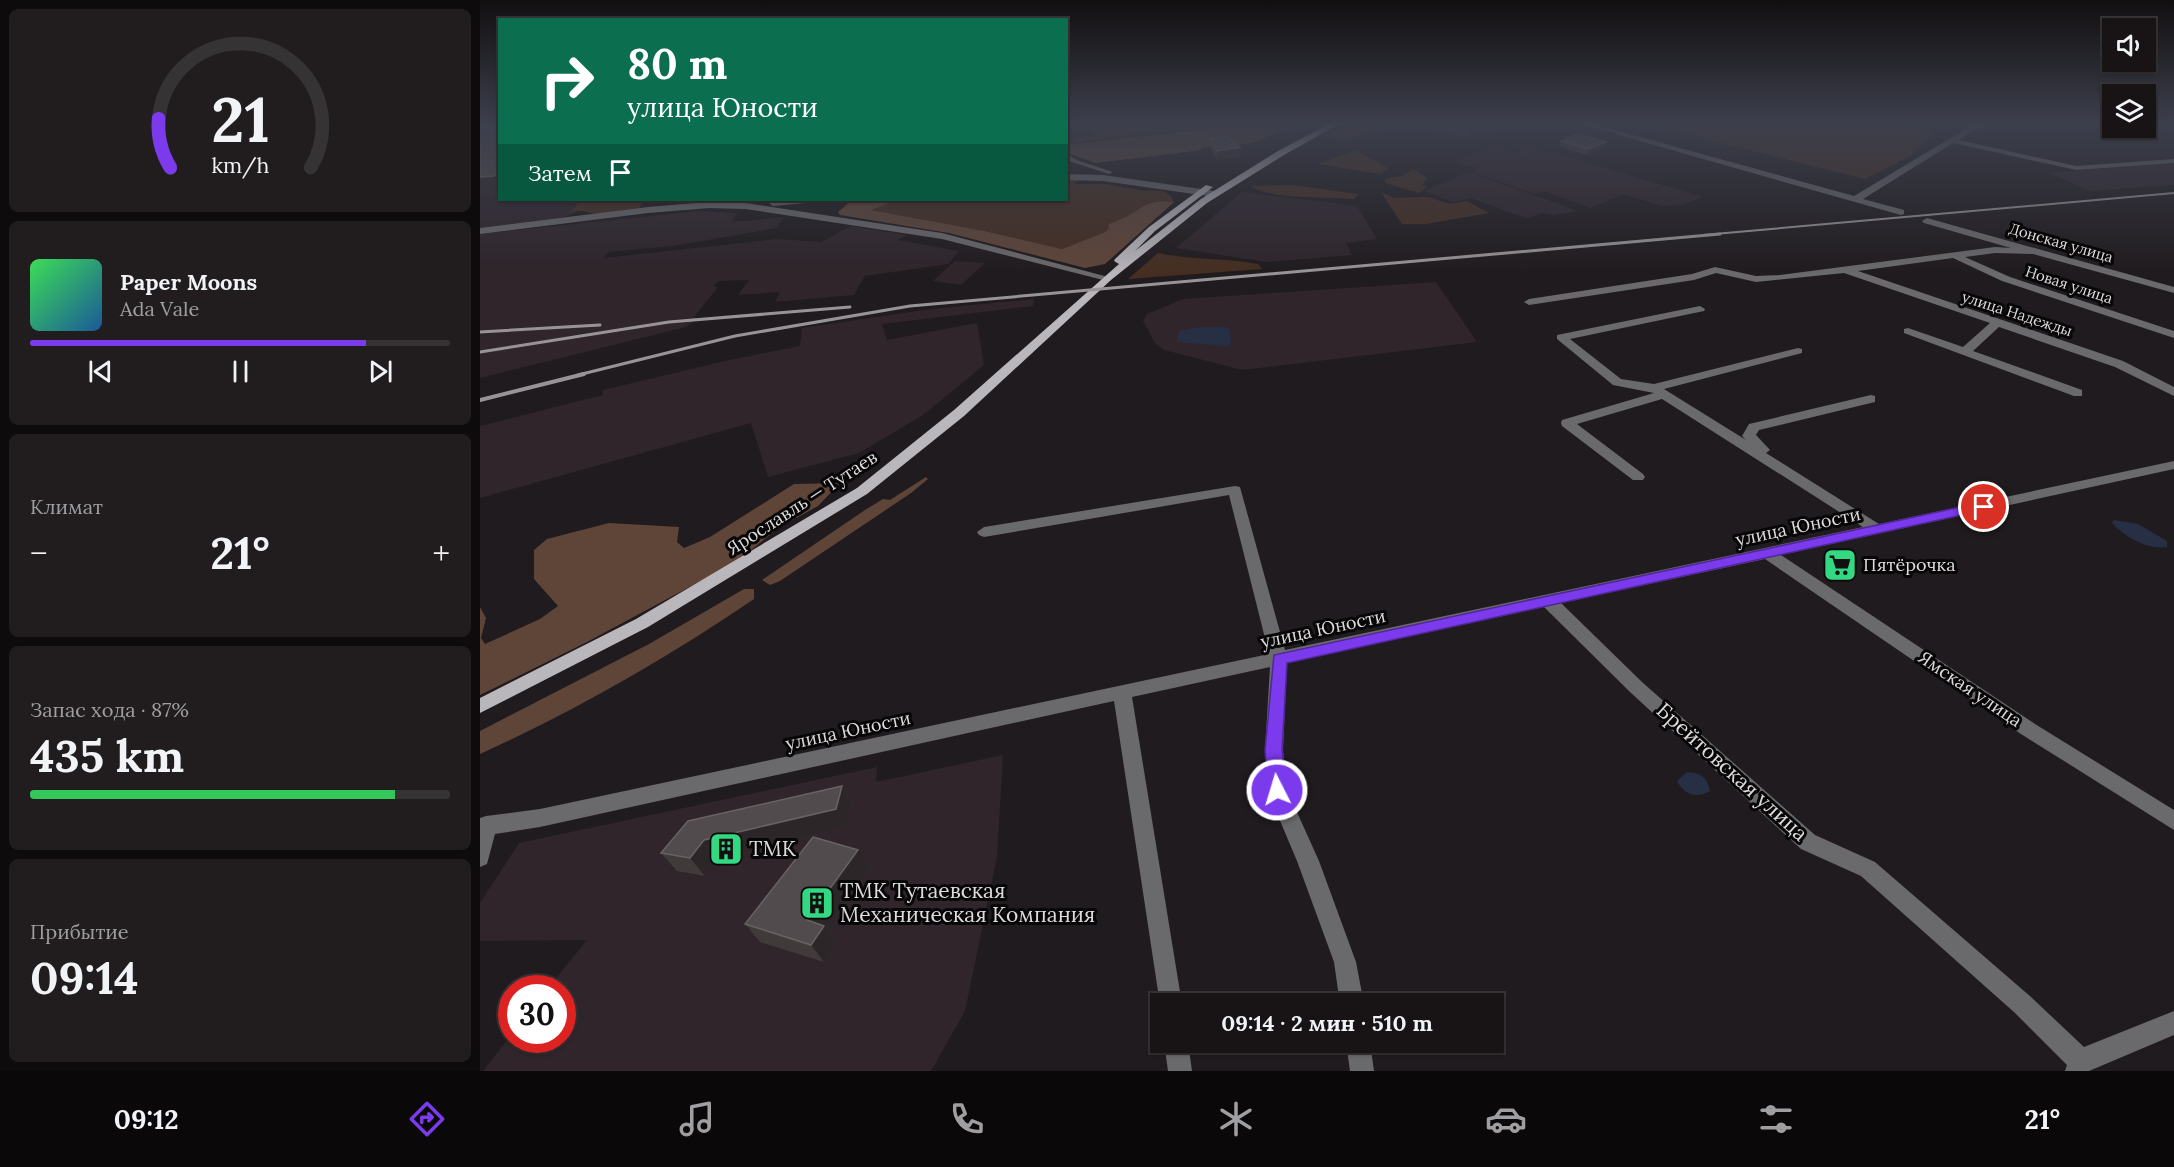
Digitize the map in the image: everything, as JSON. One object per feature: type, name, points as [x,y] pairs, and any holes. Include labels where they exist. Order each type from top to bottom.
[{"type":"main road","points":[[1107,279],[1132,246],[1202,191],[1231,174]]},
{"type":"main road","points":[[1107,279],[1215,194],[1249,174]]},
{"type":"main road","name":"Ярославль — Тутаев","points":[[480,706],[652,618],[862,491],[959,413],[1107,279]]},
{"type":"street","points":[[1116,174],[1215,194]]},
{"type":"street","points":[[1765,174],[1901,213]]},
{"type":"street","points":[[1856,199],[1898,174]]},
{"type":"street","points":[[1068,176],[1111,179],[1202,191]]},
{"type":"street","points":[[648,210],[651,201]]},
{"type":"street","points":[[746,206],[796,201]]},
{"type":"street","points":[[480,231],[648,210],[710,205],[746,206],[942,236],[1107,279]]},
{"type":"street","name":"Донская улица","points":[[1927,221],[2174,290]]},
{"type":"street","points":[[1529,302],[1694,277],[1715,270],[1756,279],[1848,271],[2002,250],[2032,251]]},
{"type":"street","name":"Новая улица","points":[[1957,257],[2006,279],[2174,335]]},
{"type":"street","name":"улица Надежды","points":[[1848,271],[2119,364],[2174,392]]},
{"type":"street","points":[[1700,309],[1561,337],[1617,382],[1659,391],[1878,530]]},
{"type":"street","points":[[1965,352],[1997,323]]},
{"type":"street","points":[[1908,331],[2078,393]]},
{"type":"street","points":[[1638,477],[1567,423],[1659,391],[1798,351]]},
{"type":"street","points":[[1782,469],[1749,436],[1754,427],[1871,399]]},
{"type":"street","name":"улица Юности","points":[[483,826],[540,818],[2174,465]]},
{"type":"street","points":[[984,532],[1235,490],[1279,659],[1274,750],[1277,790],[1308,861],[1345,962],[1350,993]]},
{"type":"street","name":"Ямская улица","points":[[1769,554],[2028,729],[2174,821]]},
{"type":"street","name":"Брейтовская улица","points":[[1548,601],[1636,687],[1808,842],[1868,869],[2023,1005],[2079,1066]]},
{"type":"street","points":[[1122,693],[1168,993]]},
{"type":"street","points":[[480,857],[483,826]]},
{"type":"street","points":[[2079,1066],[2174,1023]]},
{"type":"street","points":[[1178,1053],[1180,1071]]},
{"type":"street","points":[[1360,1053],[1362,1071]]},
{"type":"shaded area","points":[[480,174],[498,174],[498,201],[579,201],[571,212],[560,219],[480,229]]},
{"type":"shaded area","points":[[1421,174],[1427,178],[1422,185],[1428,186],[1419,193],[1385,183],[1385,179]]},
{"type":"shaded area","points":[[1464,174],[1475,174],[1578,211],[1553,215],[1541,213],[1528,219],[1471,198],[1453,202],[1424,191]]},
{"type":"shaded area","points":[[1478,174],[1625,174],[1703,197],[1681,205],[1662,206],[1623,194],[1590,208],[1544,191],[1535,194]]},
{"type":"shaded area","points":[[1845,174],[1875,174],[1865,179]]},
{"type":"shaded area","points":[[2052,174],[2174,174],[2174,185],[2089,191]]},
{"type":"shaded area","points":[[1068,178],[1079,179],[1074,184],[1104,184],[1147,191],[1155,190],[1167,193],[1174,202],[1160,201],[1145,205],[1108,225],[1109,228],[1105,232],[1062,249],[985,231],[870,210],[894,201],[1068,201]]},
{"type":"shaded area","points":[[1291,185],[1359,194],[1354,199],[1285,196],[1250,186]]},
{"type":"shaded area","points":[[1242,192],[1357,206],[1377,239],[1346,243],[1352,255],[1266,262],[1176,248]]},
{"type":"shaded area","points":[[1381,192],[1394,198],[1428,197],[1450,204],[1467,201],[1489,213],[1426,224],[1402,224]]},
{"type":"shaded area","points":[[579,201],[644,201],[639,208],[595,214],[577,211],[560,219],[571,212]]},
{"type":"shaded area","points":[[851,201],[894,201],[871,210],[985,231],[1062,249],[1105,232],[1109,228],[1108,225],[1145,205],[1160,201],[1174,202],[1105,264],[1085,268],[949,233],[840,215],[838,212]]},
{"type":"shaded area","points":[[698,211],[737,213],[732,222],[784,217],[777,228],[673,246],[608,252],[604,258],[777,239],[821,242],[851,226],[907,235],[897,240],[959,251],[948,264],[865,276],[854,295],[775,302],[780,292],[738,295],[749,280],[719,281],[713,286],[718,287],[694,317],[698,319],[686,327],[480,378],[480,234]]},
{"type":"shaded area","points":[[1158,253],[1258,264],[1262,269],[1128,279]]},
{"type":"shaded area","points":[[955,261],[985,263],[961,285],[933,281]]},
{"type":"shaded area","points":[[1436,282],[1477,342],[1242,370],[1164,350],[1155,343],[1143,321],[1147,314],[1183,299]]},
{"type":"shaded area","points":[[1034,299],[1033,306],[882,324],[887,340],[977,323],[984,365],[923,415],[859,453],[768,477],[751,423],[480,498],[480,426],[603,395],[603,390],[800,346],[802,328],[931,309]]},
{"type":"shaded area","points":[[926,477],[928,479],[911,493],[780,581],[770,585],[762,580],[865,510],[883,499],[890,500]]},
{"type":"shaded area","points":[[840,483],[818,506],[780,527],[736,562],[587,642],[480,695],[480,607],[486,618],[481,638],[485,644],[540,619],[558,606],[534,579],[534,550],[547,539],[609,523],[679,527],[677,542],[684,548],[710,537],[794,484]]},
{"type":"shaded area","points":[[744,589],[754,589],[754,599],[688,642],[552,720],[480,754],[480,731],[649,644]]},
{"type":"shaded area","points":[[1003,755],[997,857],[965,1011],[931,1071],[483,1071],[498,1052],[576,1053],[576,975],[559,975],[587,940],[480,941],[480,903],[519,843],[877,767],[876,782]]},
{"type":"water","points":[[1201,327],[1226,327],[1230,330],[1231,343],[1226,346],[1177,342],[1179,331]]},
{"type":"water","points":[[2114,520],[2138,524],[2167,541],[2167,547],[2152,546],[2130,538],[2112,523]]},
{"type":"water","points":[[1687,772],[1703,777],[1710,791],[1696,795],[1683,790],[1677,781]]},
{"type":"building","points":[[480,174],[495,174],[494,176],[480,177]]},
{"type":"building","points":[[842,786],[836,809],[704,840],[690,858],[661,853],[688,821]]},
{"type":"building","points":[[813,837],[858,850],[807,920],[824,926],[811,945],[745,924]]},
{"type":"railway","points":[[1703,235],[2174,193]]},
{"type":"railway","points":[[578,375],[735,336],[910,306],[1720,234]]},
{"type":"railway","points":[[480,352],[669,322],[850,307]]},
{"type":"railway","points":[[480,332],[600,325]]},
{"type":"railway","points":[[480,400],[584,374]]},
{"type":"place","name":"Пятёрочка","points":[[1840,565]]},
{"type":"place","name":"ТМК","points":[[726,849]]},
{"type":"place","name":"ТМК Тутаевская Механическая Компания","points":[[817,903]]},
{"type":"route","points":[[1277,790],[1274,750],[1279,659],[1984,507]]}]
